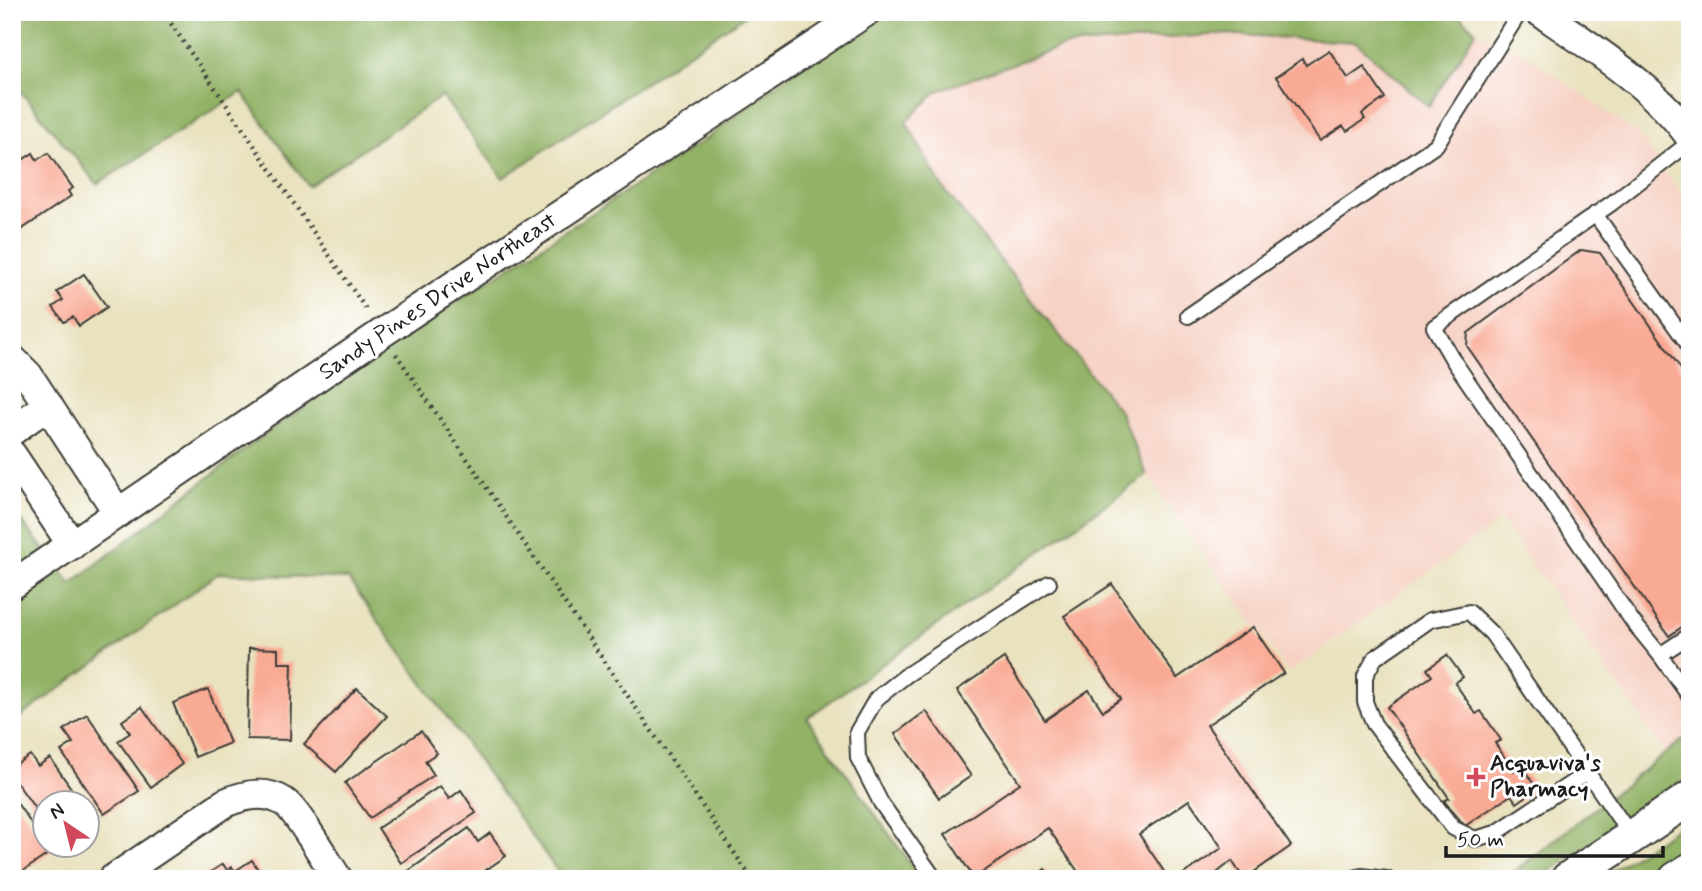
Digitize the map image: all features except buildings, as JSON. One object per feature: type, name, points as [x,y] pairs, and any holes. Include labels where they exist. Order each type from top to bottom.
[{"type":"street","name":"Sandy Pines Drive Northeast","points":[[12,585],[382,333],[866,12]]},
{"type":"street","points":[[1540,12],[1577,37],[1674,114],[1690,137]]},
{"type":"street","points":[[12,359],[28,375],[118,513]]},
{"type":"street","points":[[12,430],[48,405]]},
{"type":"street","points":[[12,455],[72,545]]},
{"type":"street","points":[[113,879],[226,803],[243,795],[265,795],[285,802],[338,879]]},
{"type":"street","points":[[1568,879],[1690,798]]},
{"type":"street","points":[[1676,879],[1690,870]]},
{"type":"lane","points":[[1188,316],[1436,145],[1520,12]]},
{"type":"lane","points":[[1690,142],[1595,214],[1434,327],[1452,360],[1633,622],[1690,698]]},
{"type":"lane","points":[[1595,214],[1690,347]]},
{"type":"lane","points":[[935,879],[881,803],[858,758],[857,732],[876,699],[908,674],[1049,583]]},
{"type":"lane","points":[[1588,772],[1496,833],[1475,839],[1453,828],[1374,724],[1365,702],[1365,676],[1375,658],[1430,620],[1469,612],[1492,634],[1588,772],[1632,837]]},
{"type":"lane","points":[[1660,655],[1690,635]]},
{"type":"lane","points":[[1351,879],[1361,876],[1387,879]]},
{"type":"path","points":[[163,12],[752,879]]},
{"type":"shaded area","points":[[1476,31],[1526,54],[1640,136],[1690,207],[1690,734],[1665,752],[1501,520],[1289,673],[1147,475],[1120,412],[941,185],[906,122],[937,91],[1063,46],[1224,34],[1356,42],[1429,106]]},
{"type":"green space","points":[[12,12],[750,12],[503,178],[442,96],[308,186],[242,92],[97,184],[12,81]]},
{"type":"green space","points":[[870,12],[1455,12],[1476,31],[1429,107],[1356,42],[1224,34],[1063,46],[937,91],[906,122],[941,185],[1120,412],[1147,475],[807,718],[921,879],[563,879],[348,579],[219,573],[12,723],[12,509],[71,584],[257,440],[433,317],[706,139]]},
{"type":"green space","points":[[1690,734],[1690,779],[1538,879],[1505,879]]},
{"type":"green space","points":[[1690,819],[1690,850],[1646,879],[1599,879]]},
{"type":"place","name":"Acquaviva's Pharmacy","points":[[1476,777]]}]
